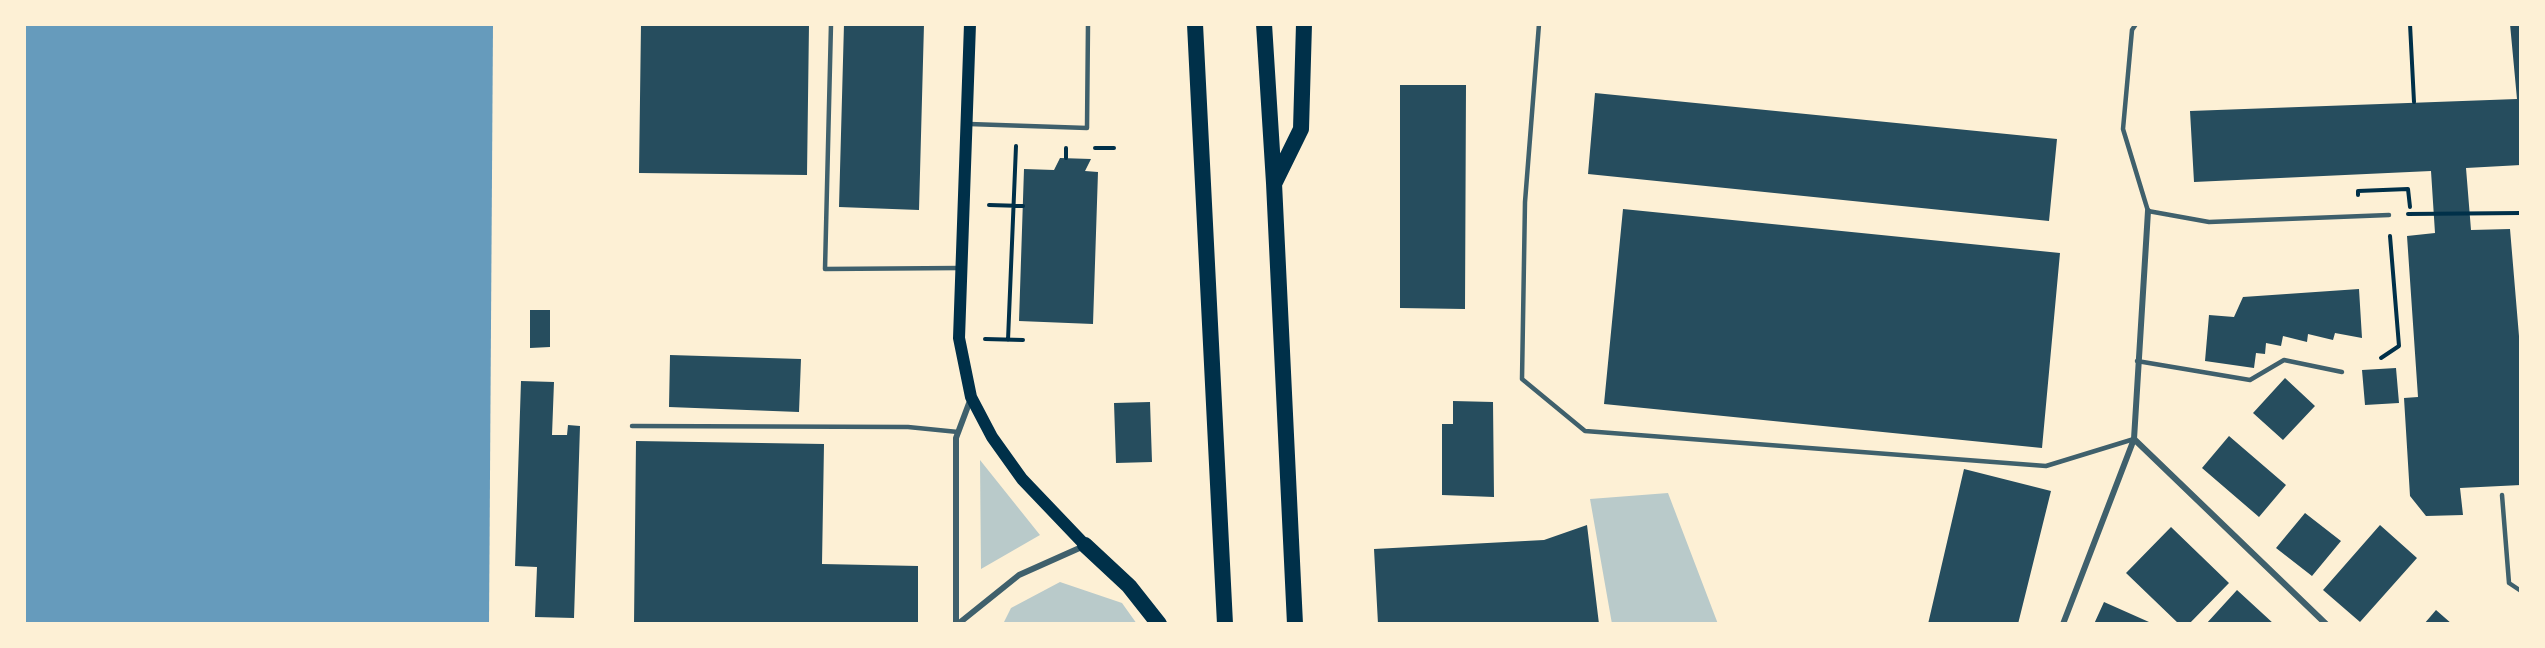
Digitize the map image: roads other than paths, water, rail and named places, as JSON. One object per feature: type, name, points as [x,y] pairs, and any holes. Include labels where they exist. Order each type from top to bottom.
[{"type":"highway","points":[[1195,24],[1225,624]]},
{"type":"highway","points":[[1264,24],[1295,624]]},
{"type":"highway","points":[[1274,183],[1301,129],[1304,24]]},
{"type":"highway","points":[[1084,545],[1129,586],[1159,624]]},
{"type":"main road","points":[[970,24],[960,338],[971,397],[992,437],[1022,479],[1084,545]]},
{"type":"street","points":[[2062,624],[2134,439],[2148,211]]},
{"type":"street","points":[[957,624],[958,432],[971,397]]},
{"type":"street","points":[[2134,439],[2326,624]]},
{"type":"street","points":[[957,624],[1019,574],[1084,545]]},
{"type":"lane","points":[[831,24],[825,269],[962,268]]},
{"type":"lane","points":[[967,124],[1087,128],[1088,24]]},
{"type":"lane","points":[[1539,24],[1525,202],[1522,379],[1585,430],[2046,466],[2134,439]]},
{"type":"lane","points":[[2136,24],[2132,30],[2123,129],[2148,211],[2209,222],[2389,215]]},
{"type":"lane","points":[[2137,362],[2250,380],[2284,360],[2342,372]]},
{"type":"lane","points":[[632,426],[908,427],[958,432]]},
{"type":"lane","points":[[2502,495],[2509,583],[2521,591]]},
{"type":"water","points":[[26,24],[493,24],[489,624],[24,624]]}]
